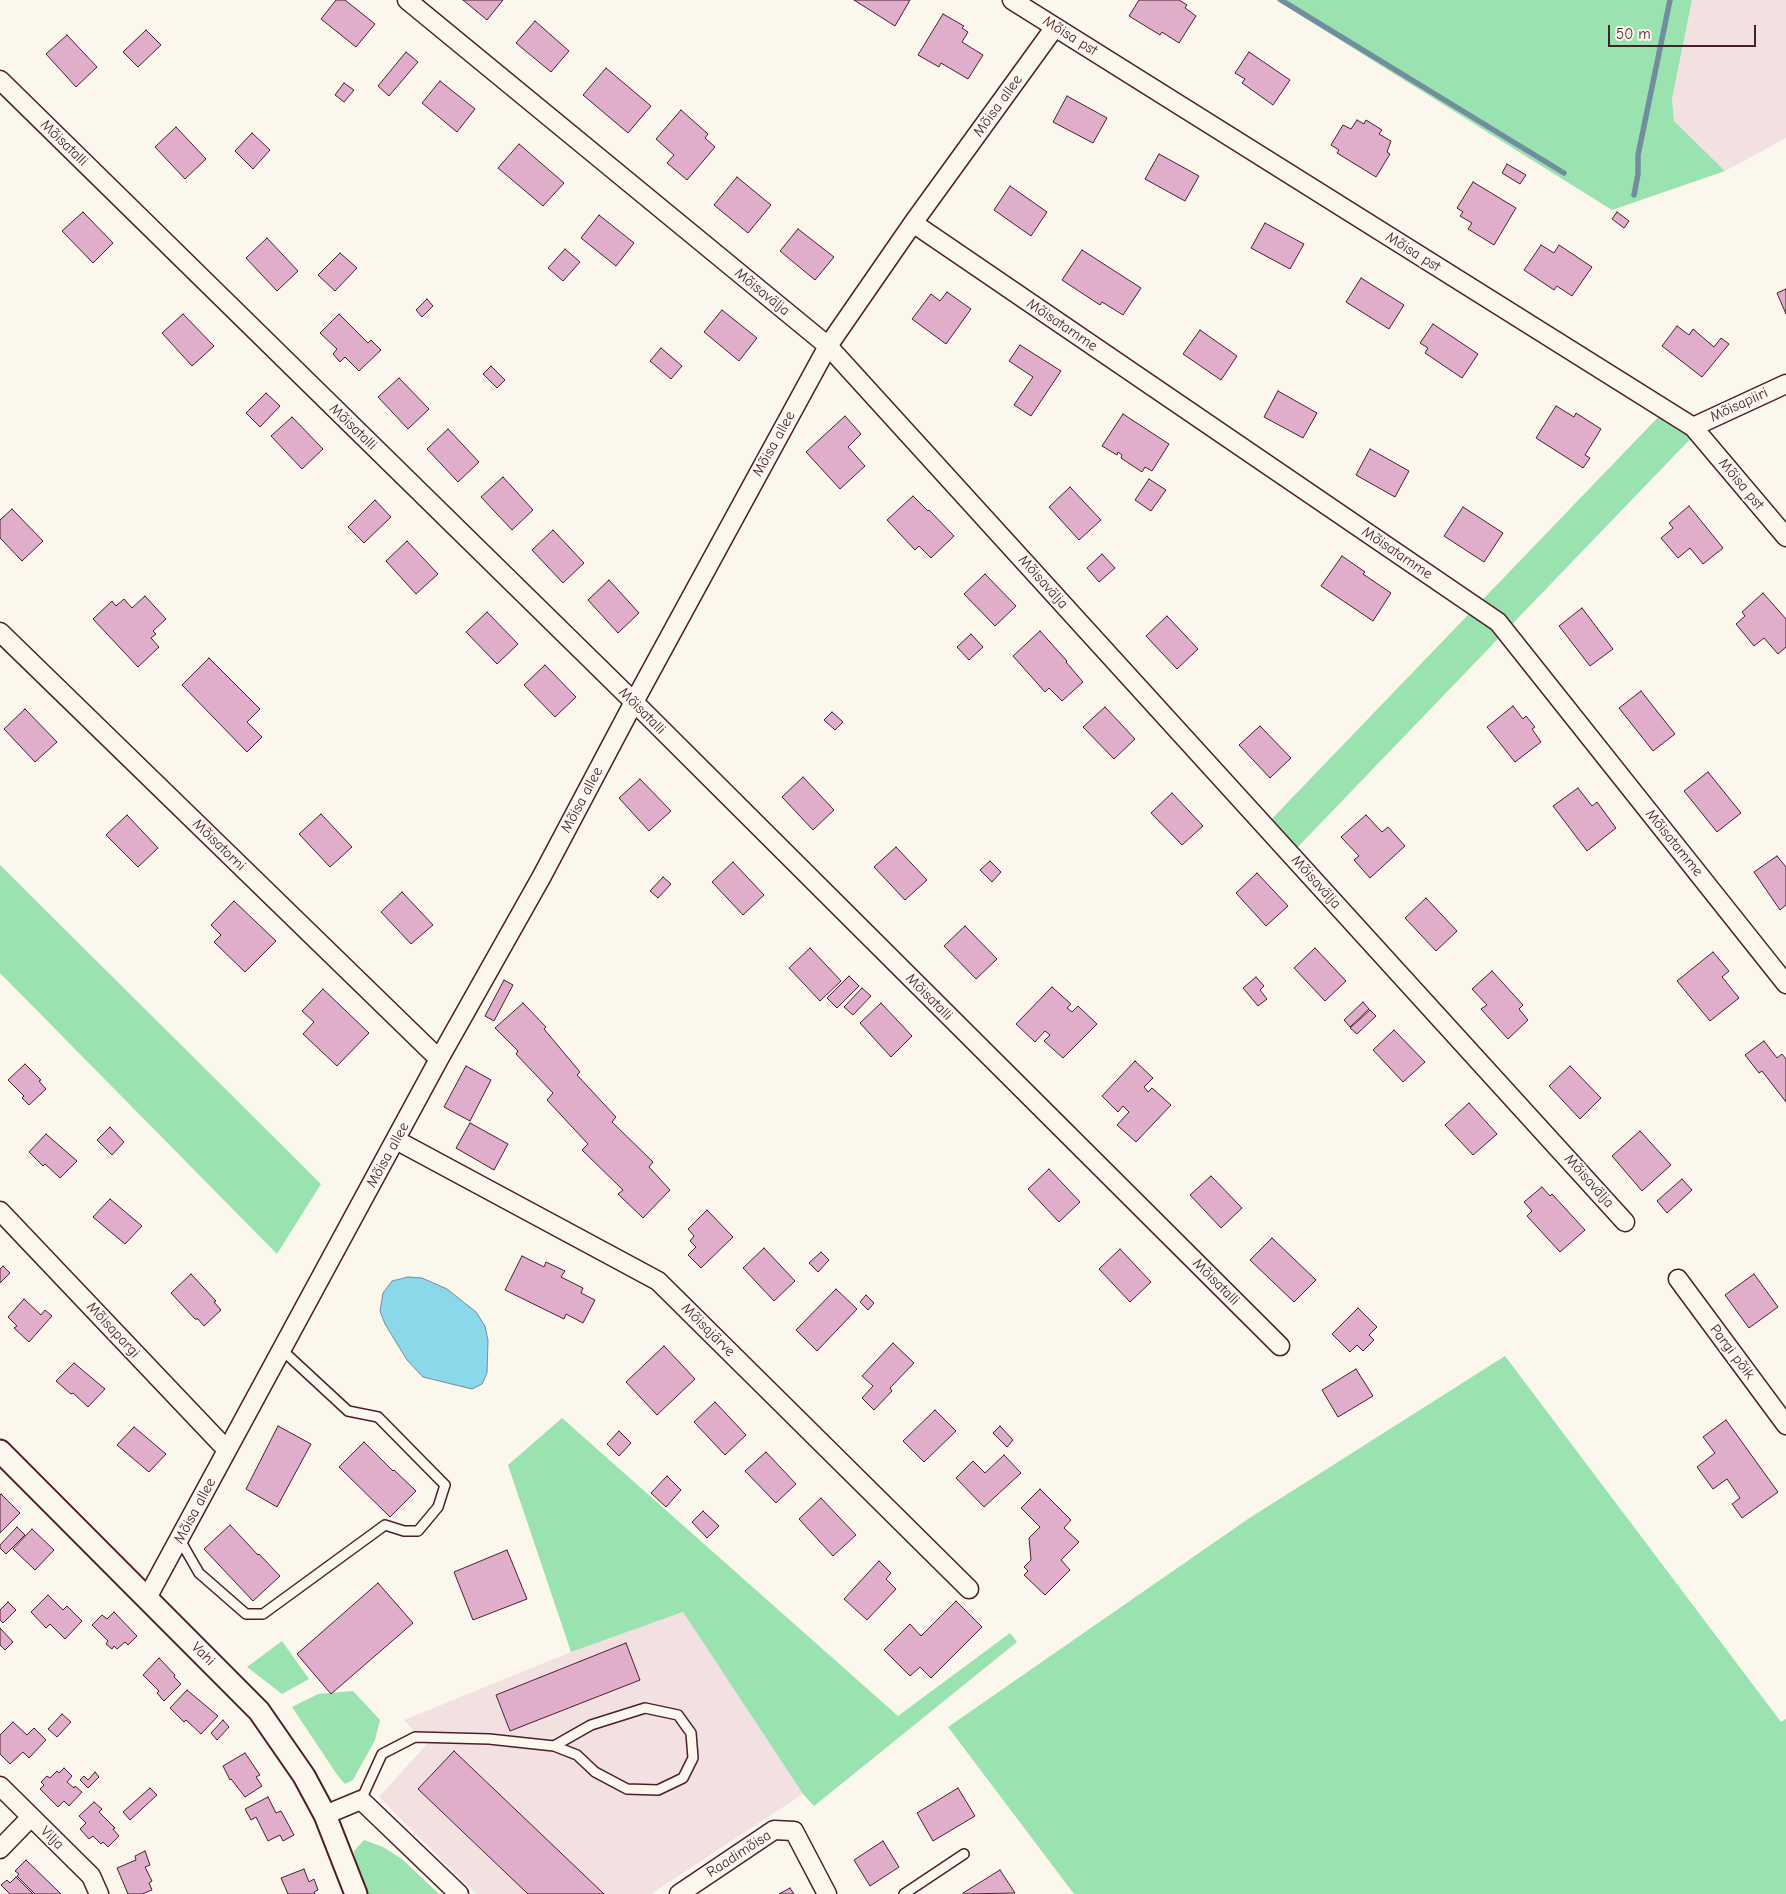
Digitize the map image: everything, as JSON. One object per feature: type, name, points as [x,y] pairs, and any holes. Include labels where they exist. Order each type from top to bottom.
[{"type":"street","name":"Mõisavälja","points":[[407,0],[828,346],[1625,1222]]},
{"type":"street","name":"Mõisa pst","points":[[1012,0],[1693,427],[1786,537]]},
{"type":"street","name":"Mõisa allee","points":[[148,1598],[281,1349],[439,1059],[542,876],[634,702],[828,346],[913,223],[1055,27]]},
{"type":"street","name":"Mõisatalli","points":[[0,80],[634,702],[1280,1346]]},
{"type":"street","name":"Mõisatamme","points":[[913,223],[1498,622],[1786,984]]},
{"type":"street","name":"Mõisapiiri","points":[[1693,427],[1786,384]]},
{"type":"street","name":"Mõisatorni","points":[[0,632],[439,1059]]},
{"type":"street","name":"Mõisajärve","points":[[396,1140],[658,1281],[969,1589]]},
{"type":"street","name":"Mõisapargi","points":[[0,1211],[227,1450]]},
{"type":"street","name":"Pargi põik","points":[[1678,1279],[1786,1425]]},
{"type":"street","name":"Vahi","points":[[0,1451],[259,1711],[304,1776],[325,1815],[356,1894]]},
{"type":"street","name":"Vilja","points":[[0,1786],[92,1876],[98,1894]]},
{"type":"street","points":[[325,1815],[361,1800],[459,1894]]},
{"type":"street","points":[[0,1849],[30,1817]]},
{"type":"street","name":"Raadimõisa","points":[[679,1894],[774,1830],[794,1831],[827,1894]]},
{"type":"lane","points":[[180,1540],[199,1573],[246,1614],[263,1614],[384,1525],[404,1531],[418,1531],[438,1507],[445,1485],[378,1417],[348,1411],[281,1349]]},
{"type":"lane","points":[[361,1800],[382,1754],[415,1736],[489,1738],[554,1746],[577,1755],[595,1772],[626,1789],[658,1790],[683,1778],[693,1758],[691,1732],[678,1715],[645,1708],[591,1725],[554,1746]]},
{"type":"lane","points":[[904,1894],[964,1854]]},
{"type":"shaded area","points":[[1692,0],[1786,0],[1786,138],[1725,171],[1674,121],[1672,99]]},
{"type":"shaded area","points":[[683,1612],[803,1794],[651,1894],[476,1894],[379,1797],[426,1745],[404,1720],[571,1652]]},
{"type":"green space","points":[[1276,0],[1692,0],[1672,99],[1674,121],[1725,171],[1612,210]]},
{"type":"green space","points":[[1665,410],[1697,432],[1291,854],[1265,826]]},
{"type":"green space","points":[[0,865],[321,1184],[277,1254],[0,973]]},
{"type":"green space","points":[[1505,1356],[1781,1722],[1786,1719],[1786,1894],[1074,1894],[948,1727],[1248,1519]]},
{"type":"green space","points":[[562,1418],[898,1716],[1010,1633],[1017,1642],[814,1806],[803,1794],[683,1612],[571,1652],[508,1465]]},
{"type":"green space","points":[[282,1641],[309,1679],[282,1694],[247,1667]]},
{"type":"green space","points":[[353,1691],[380,1720],[375,1740],[353,1780],[345,1784],[292,1707],[318,1694]]},
{"type":"green space","points":[[364,1840],[383,1847],[402,1859],[439,1894],[367,1894],[357,1868],[354,1851]]},
{"type":"water","points":[[408,1277],[422,1278],[447,1289],[476,1312],[485,1326],[488,1340],[487,1373],[482,1384],[472,1389],[423,1377],[407,1360],[385,1324],[380,1311],[383,1293],[392,1281]]},
{"type":"building","points":[[336,0],[345,0],[375,24],[356,47],[321,19]]},
{"type":"building","points":[[463,0],[503,0],[487,20]]},
{"type":"building","points":[[854,0],[910,0],[895,26]]},
{"type":"building","points":[[1139,0],[1179,0],[1187,5],[1185,8],[1196,16],[1179,43],[1162,32],[1160,35],[1129,16]]},
{"type":"building","points":[[943,14],[964,26],[962,28],[968,32],[962,42],[983,55],[968,79],[941,63],[939,67],[918,55]]},
{"type":"building","points":[[535,21],[569,51],[551,72],[516,43]]},
{"type":"building","points":[[146,30],[161,45],[138,67],[123,52]]},
{"type":"building","points":[[67,35],[97,67],[76,87],[46,54]]},
{"type":"building","points":[[406,52],[418,62],[389,96],[378,86]]},
{"type":"building","points":[[1249,52],[1290,80],[1273,105],[1242,83],[1245,79],[1235,73]]},
{"type":"building","points":[[606,68],[651,106],[628,133],[583,95]]},
{"type":"building","points":[[440,81],[475,109],[457,132],[422,103]]},
{"type":"building","points":[[344,83],[354,90],[344,102],[335,95]]},
{"type":"building","points":[[1067,96],[1107,118],[1093,143],[1053,122]]},
{"type":"building","points":[[681,110],[708,134],[705,138],[715,147],[687,180],[667,163],[674,155],[656,139]]},
{"type":"building","points":[[1357,120],[1364,124],[1366,120],[1382,130],[1379,134],[1391,141],[1387,152],[1390,154],[1376,177],[1337,153],[1339,150],[1331,145],[1343,125],[1351,129]]},
{"type":"building","points":[[176,127],[206,159],[185,179],[155,147]]},
{"type":"building","points":[[252,133],[270,150],[253,169],[235,151]]},
{"type":"building","points":[[519,144],[564,183],[543,206],[498,168]]},
{"type":"building","points":[[1159,154],[1199,176],[1185,201],[1145,179]]},
{"type":"building","points":[[1507,164],[1526,175],[1520,184],[1502,173]]},
{"type":"building","points":[[737,177],[771,205],[748,233],[714,205]]},
{"type":"building","points":[[1473,182],[1516,208],[1494,245],[1468,229],[1472,223],[1460,216],[1463,212],[1457,208]]},
{"type":"building","points":[[1010,186],[1047,212],[1031,236],[994,210]]},
{"type":"building","points":[[83,212],[113,243],[93,263],[62,231]]},
{"type":"building","points":[[1617,212],[1629,221],[1624,228],[1612,219]]},
{"type":"building","points":[[599,215],[634,243],[616,266],[581,238]]},
{"type":"building","points":[[1265,223],[1304,244],[1290,269],[1251,248]]},
{"type":"building","points":[[798,229],[834,257],[815,280],[780,251]]},
{"type":"building","points":[[267,238],[298,271],[277,291],[246,258]]},
{"type":"building","points":[[1541,245],[1554,253],[1559,245],[1592,267],[1572,296],[1557,286],[1554,290],[1524,270]]},
{"type":"building","points":[[565,249],[580,262],[563,281],[548,268]]},
{"type":"building","points":[[1082,250],[1141,288],[1123,315],[1102,302],[1100,305],[1062,280]]},
{"type":"building","points":[[340,253],[357,268],[335,291],[318,275]]},
{"type":"building","points":[[1361,278],[1404,305],[1389,329],[1346,302]]},
{"type":"building","points":[[1786,289],[1786,314],[1777,293]]},
{"type":"building","points":[[947,292],[971,309],[946,344],[912,319],[931,294],[940,301]]},
{"type":"building","points":[[427,299],[433,306],[422,317],[416,310]]},
{"type":"building","points":[[722,310],[757,338],[739,361],[704,332]]},
{"type":"building","points":[[183,314],[214,346],[192,366],[162,333]]},
{"type":"building","points":[[339,314],[368,343],[371,340],[381,350],[359,371],[345,357],[340,362],[333,354],[337,349],[320,333]]},
{"type":"building","points":[[1433,324],[1478,354],[1462,378],[1425,353],[1428,348],[1420,343]]},
{"type":"building","points":[[1677,326],[1689,335],[1693,329],[1714,347],[1721,338],[1729,344],[1702,377],[1662,346]]},
{"type":"building","points":[[1200,330],[1237,356],[1221,380],[1183,354]]},
{"type":"building","points":[[1020,345],[1061,371],[1031,416],[1014,405],[1033,377],[1009,361]]},
{"type":"building","points":[[661,348],[682,366],[671,379],[650,361]]},
{"type":"building","points":[[491,366],[505,380],[497,388],[483,374]]},
{"type":"building","points":[[399,378],[429,409],[408,429],[378,397]]},
{"type":"building","points":[[1278,391],[1317,413],[1303,438],[1264,417]]},
{"type":"building","points":[[266,393],[280,406],[260,427],[246,413]]},
{"type":"building","points":[[1556,406],[1574,417],[1576,413],[1601,429],[1585,455],[1590,458],[1583,468],[1536,438]]},
{"type":"building","points":[[1123,414],[1169,444],[1152,471],[1145,467],[1142,472],[1121,458],[1122,455],[1118,452],[1117,455],[1102,446]]},
{"type":"building","points":[[845,416],[861,434],[848,447],[865,466],[840,489],[806,452]]},
{"type":"building","points":[[292,417],[323,449],[302,469],[271,436]]},
{"type":"building","points":[[448,429],[479,462],[458,482],[427,449]]},
{"type":"building","points":[[1370,449],[1409,471],[1395,497],[1356,475]]},
{"type":"building","points":[[503,477],[533,510],[512,530],[481,497]]},
{"type":"building","points":[[1149,479],[1166,490],[1151,511],[1135,500]]},
{"type":"building","points":[[1070,487],[1101,520],[1079,540],[1049,507]]},
{"type":"building","points":[[913,496],[954,536],[931,558],[919,546],[915,550],[887,520]]},
{"type":"building","points":[[375,500],[391,517],[364,543],[348,527]]},
{"type":"building","points":[[1689,506],[1723,548],[1703,564],[1690,548],[1678,558],[1661,538],[1673,528],[1669,523]]},
{"type":"building","points":[[1463,507],[1503,533],[1484,562],[1444,536]]},
{"type":"building","points":[[12,509],[43,541],[22,561],[0,538],[0,520]]},
{"type":"building","points":[[553,530],[584,563],[563,583],[532,550]]},
{"type":"building","points":[[407,541],[438,574],[416,594],[386,561]]},
{"type":"building","points":[[1102,554],[1115,568],[1099,582],[1087,568]]},
{"type":"building","points":[[1342,556],[1365,572],[1363,574],[1391,593],[1373,621],[1321,586]]},
{"type":"building","points":[[985,574],[1016,606],[995,626],[964,594]]},
{"type":"building","points":[[609,580],[639,613],[618,633],[588,600]]},
{"type":"building","points":[[1763,593],[1786,619],[1786,647],[1778,654],[1764,638],[1754,646],[1736,624],[1745,616],[1742,612]]},
{"type":"building","points":[[145,596],[166,619],[153,631],[156,634],[151,638],[159,647],[138,667],[93,619],[112,601],[116,606],[124,599],[132,608]]},
{"type":"building","points":[[1582,608],[1613,649],[1590,666],[1559,626]]},
{"type":"building","points":[[487,612],[518,644],[497,664],[466,632]]},
{"type":"building","points":[[1167,616],[1198,649],[1177,669],[1146,636]]},
{"type":"building","points":[[1040,631],[1083,682],[1062,701],[1049,688],[1045,692],[1013,656]]},
{"type":"building","points":[[971,634],[983,647],[969,660],[957,647]]},
{"type":"building","points":[[209,658],[260,709],[247,722],[262,737],[247,752],[182,685]]},
{"type":"building","points":[[545,665],[576,697],[555,717],[524,685]]},
{"type":"building","points":[[1641,691],[1675,734],[1653,751],[1619,708]]},
{"type":"building","points":[[1513,706],[1523,719],[1526,716],[1535,727],[1532,729],[1541,742],[1515,762],[1487,727]]},
{"type":"building","points":[[1105,707],[1135,739],[1114,759],[1083,727]]},
{"type":"building","points":[[25,709],[57,742],[35,762],[4,729]]},
{"type":"building","points":[[832,712],[843,722],[835,730],[824,720]]},
{"type":"building","points":[[1260,726],[1291,758],[1270,778],[1239,745]]},
{"type":"building","points":[[1708,772],[1741,813],[1717,832],[1684,791]]},
{"type":"building","points":[[803,777],[834,810],[813,830],[782,797]]},
{"type":"building","points":[[640,779],[671,811],[649,831],[619,798]]},
{"type":"building","points":[[1578,788],[1592,806],[1597,802],[1616,828],[1587,851],[1553,806]]},
{"type":"building","points":[[1172,793],[1203,826],[1182,845],[1151,813]]},
{"type":"building","points":[[321,814],[352,847],[330,867],[299,834]]},
{"type":"building","points":[[127,815],[158,848],[138,867],[106,835]]},
{"type":"building","points":[[1366,815],[1382,832],[1388,827],[1405,846],[1370,878],[1354,860],[1359,856],[1341,837]]},
{"type":"building","points":[[896,847],[927,880],[905,900],[874,867]]},
{"type":"building","points":[[1777,856],[1786,867],[1786,905],[1780,910],[1754,872]]},
{"type":"building","points":[[990,861],[1001,872],[992,882],[980,870]]},
{"type":"building","points":[[733,862],[764,895],[743,915],[712,882]]},
{"type":"building","points":[[1257,873],[1288,906],[1266,926],[1236,893]]},
{"type":"building","points":[[663,877],[671,884],[658,898],[650,891]]},
{"type":"building","points":[[402,892],[433,925],[411,944],[381,912]]},
{"type":"building","points":[[1426,898],[1457,931],[1436,951],[1405,918]]},
{"type":"building","points":[[234,901],[276,941],[245,972],[214,942],[221,935],[211,925]]},
{"type":"building","points":[[965,926],[997,959],[976,979],[944,946]]},
{"type":"building","points":[[810,948],[841,981],[820,1001],[789,968]]},
{"type":"building","points":[[1315,948],[1346,981],[1325,1001],[1294,968]]},
{"type":"building","points":[[1713,952],[1729,971],[1722,977],[1739,998],[1710,1021],[1677,981]]},
{"type":"building","points":[[1492,971],[1523,1005],[1519,1009],[1528,1020],[1508,1039],[1481,1009],[1487,1005],[1472,989]]},
{"type":"building","points":[[849,976],[859,986],[837,1008],[827,998]]},
{"type":"building","points":[[1256,977],[1264,986],[1260,990],[1267,999],[1258,1006],[1243,988]]},
{"type":"building","points":[[504,980],[513,985],[494,1021],[485,1016]]},
{"type":"building","points":[[1052,987],[1071,1004],[1067,1008],[1072,1012],[1078,1006],[1097,1024],[1063,1058],[1044,1041],[1050,1035],[1045,1031],[1035,1042],[1016,1024]]},
{"type":"building","points":[[862,988],[871,996],[853,1015],[844,1007]]},
{"type":"building","points":[[323,989],[369,1033],[337,1066],[303,1034],[314,1022],[302,1011]]},
{"type":"building","points":[[1363,1002],[1369,1009],[1350,1027],[1344,1020]]},
{"type":"building","points":[[523,1003],[546,1027],[544,1029],[580,1072],[577,1075],[616,1117],[612,1122],[653,1162],[649,1167],[670,1190],[643,1218],[618,1194],[623,1190],[582,1150],[588,1144],[547,1100],[553,1093],[516,1054],[518,1051],[495,1028]]},
{"type":"building","points":[[881,1003],[912,1036],[891,1057],[860,1023]]},
{"type":"building","points":[[1370,1010],[1376,1016],[1357,1034],[1350,1028]]},
{"type":"building","points":[[1394,1030],[1425,1062],[1403,1082],[1373,1050]]},
{"type":"building","points":[[1764,1041],[1777,1058],[1782,1054],[1786,1059],[1786,1102],[1762,1071],[1759,1073],[1745,1055]]},
{"type":"building","points":[[1135,1061],[1153,1078],[1144,1087],[1148,1092],[1152,1088],[1171,1105],[1136,1142],[1117,1125],[1129,1112],[1123,1106],[1118,1112],[1102,1096]]},
{"type":"building","points":[[25,1064],[41,1080],[39,1081],[46,1089],[29,1105],[22,1098],[24,1096],[8,1080]]},
{"type":"building","points":[[466,1066],[491,1080],[470,1121],[444,1107]]},
{"type":"building","points":[[1570,1066],[1601,1098],[1580,1119],[1549,1086]]},
{"type":"building","points":[[1469,1103],[1497,1134],[1473,1155],[1445,1125]]},
{"type":"building","points":[[470,1123],[508,1144],[494,1170],[456,1148]]},
{"type":"building","points":[[110,1127],[124,1142],[112,1155],[97,1140]]},
{"type":"building","points":[[1640,1131],[1671,1165],[1642,1191],[1612,1156]]},
{"type":"building","points":[[46,1134],[77,1161],[60,1178],[45,1164],[43,1166],[29,1152]]},
{"type":"building","points":[[1049,1169],[1080,1202],[1059,1222],[1028,1189]]},
{"type":"building","points":[[1211,1176],[1242,1208],[1221,1228],[1190,1195]]},
{"type":"building","points":[[1682,1179],[1692,1190],[1667,1213],[1657,1201]]},
{"type":"building","points":[[1542,1187],[1550,1196],[1552,1194],[1585,1230],[1560,1252],[1527,1216],[1532,1211],[1524,1202]]},
{"type":"building","points":[[110,1199],[142,1226],[125,1244],[93,1217]]},
{"type":"building","points":[[707,1210],[733,1237],[701,1268],[688,1255],[696,1247],[690,1241],[694,1236],[688,1229]]},
{"type":"building","points":[[1272,1238],[1316,1280],[1294,1302],[1250,1260]]},
{"type":"building","points":[[764,1248],[795,1281],[774,1301],[743,1268]]},
{"type":"building","points":[[1120,1249],[1151,1282],[1130,1302],[1099,1269]]},
{"type":"building","points":[[821,1252],[829,1260],[818,1272],[809,1263]]},
{"type":"building","points":[[522,1256],[544,1267],[546,1262],[565,1271],[561,1277],[583,1288],[581,1293],[595,1300],[583,1323],[566,1314],[564,1319],[505,1290]]},
{"type":"building","points":[[3,1266],[10,1273],[0,1283],[0,1269]]},
{"type":"building","points":[[191,1274],[216,1301],[214,1302],[221,1310],[204,1326],[171,1293]]},
{"type":"building","points":[[1754,1274],[1778,1307],[1749,1328],[1725,1295]]},
{"type":"building","points":[[836,1289],[857,1309],[817,1351],[796,1330]]},
{"type":"building","points":[[866,1295],[874,1303],[868,1310],[860,1302]]},
{"type":"building","points":[[24,1299],[41,1315],[45,1310],[52,1316],[29,1342],[14,1328],[17,1326],[8,1317]]},
{"type":"building","points":[[1358,1308],[1377,1327],[1369,1335],[1374,1340],[1363,1351],[1357,1345],[1350,1352],[1332,1334]]},
{"type":"building","points":[[893,1343],[914,1363],[890,1388],[892,1391],[874,1410],[862,1398],[873,1386],[862,1376]]},
{"type":"building","points":[[664,1346],[695,1379],[657,1415],[626,1382]]},
{"type":"building","points":[[74,1363],[105,1389],[88,1407],[56,1381]]},
{"type":"building","points":[[1356,1369],[1373,1396],[1338,1417],[1322,1390]]},
{"type":"building","points":[[715,1402],[746,1435],[725,1455],[694,1422]]},
{"type":"building","points":[[935,1410],[956,1431],[924,1462],[903,1441]]},
{"type":"building","points":[[1726,1420],[1778,1492],[1742,1518],[1732,1504],[1740,1498],[1727,1479],[1713,1489],[1697,1467],[1715,1453],[1703,1437]]},
{"type":"building","points":[[278,1426],[311,1444],[277,1507],[246,1489]]},
{"type":"building","points":[[1000,1426],[1013,1440],[1007,1447],[993,1433]]},
{"type":"building","points":[[134,1427],[166,1454],[149,1472],[117,1445]]},
{"type":"building","points":[[619,1431],[631,1443],[619,1456],[607,1444]]},
{"type":"building","points":[[364,1442],[416,1491],[390,1517],[339,1467]]},
{"type":"building","points":[[766,1452],[796,1484],[776,1503],[745,1471]]},
{"type":"building","points":[[1004,1455],[1021,1473],[984,1507],[956,1478],[973,1461],[985,1473]]},
{"type":"building","points":[[667,1476],[681,1490],[666,1507],[651,1493]]},
{"type":"building","points":[[1040,1489],[1071,1520],[1064,1528],[1079,1542],[1061,1560],[1070,1570],[1045,1595],[1024,1575],[1028,1571],[1024,1567],[1031,1560],[1029,1538],[1040,1527],[1021,1508]]},
{"type":"building","points":[[0,1495],[20,1513],[0,1533]]},
{"type":"building","points":[[821,1498],[856,1535],[833,1556],[799,1519]]},
{"type":"building","points":[[703,1511],[719,1526],[707,1538],[692,1522]]},
{"type":"building","points":[[230,1525],[280,1576],[253,1601],[204,1549]]},
{"type":"building","points":[[17,1527],[25,1535],[6,1554],[0,1548],[0,1545]]},
{"type":"building","points":[[32,1529],[54,1550],[35,1570],[13,1549]]},
{"type":"building","points":[[507,1550],[527,1599],[473,1620],[454,1572]]},
{"type":"building","points":[[879,1561],[891,1573],[886,1579],[896,1589],[867,1620],[844,1599]]},
{"type":"building","points":[[378,1583],[413,1623],[331,1694],[297,1654]]},
{"type":"building","points":[[48,1595],[63,1610],[67,1606],[82,1621],[65,1639],[50,1624],[46,1628],[31,1612]]},
{"type":"building","points":[[956,1601],[982,1627],[931,1678],[920,1667],[910,1676],[884,1650],[910,1624],[921,1636]]},
{"type":"building","points":[[8,1602],[16,1610],[3,1623],[0,1620],[0,1610]]},
{"type":"building","points":[[114,1612],[137,1636],[128,1645],[125,1642],[117,1649],[114,1646],[112,1649],[106,1644],[108,1641],[92,1625],[102,1615],[107,1619]]},
{"type":"building","points":[[0,1628],[13,1642],[5,1650],[0,1645]]},
{"type":"building","points":[[626,1643],[640,1680],[510,1731],[496,1695]]},
{"type":"building","points":[[159,1658],[181,1684],[164,1701],[157,1693],[159,1691],[143,1675]]},
{"type":"building","points":[[187,1690],[218,1716],[201,1734],[186,1720],[184,1722],[170,1708]]},
{"type":"building","points":[[62,1714],[71,1722],[57,1737],[48,1729]]},
{"type":"building","points":[[223,1720],[229,1727],[217,1740],[211,1733]]},
{"type":"building","points":[[13,1722],[27,1735],[34,1728],[46,1740],[29,1758],[23,1752],[10,1764],[0,1754],[0,1735]]},
{"type":"building","points":[[454,1751],[604,1894],[528,1894],[418,1789]]},
{"type":"building","points":[[245,1753],[260,1775],[256,1777],[262,1786],[245,1797],[230,1780],[223,1766]]},
{"type":"building","points":[[64,1768],[72,1776],[67,1782],[82,1792],[69,1806],[64,1801],[58,1807],[40,1789],[44,1785],[41,1782],[47,1776],[50,1778],[57,1771],[59,1773]]},
{"type":"building","points":[[95,1772],[99,1777],[88,1788],[80,1780],[84,1776],[88,1780]]},
{"type":"building","points":[[150,1788],[157,1795],[130,1820],[123,1812]]},
{"type":"building","points":[[958,1788],[975,1816],[933,1841],[917,1813]]},
{"type":"building","points":[[268,1797],[276,1813],[281,1811],[294,1835],[283,1841],[280,1835],[268,1841],[256,1817],[251,1820],[245,1809]]},
{"type":"building","points":[[94,1802],[102,1809],[99,1812],[115,1828],[113,1829],[119,1836],[108,1847],[103,1842],[101,1844],[93,1836],[89,1839],[80,1829],[86,1823],[79,1816]]},
{"type":"building","points":[[883,1841],[899,1867],[870,1886],[854,1860]]},
{"type":"building","points":[[145,1851],[150,1865],[145,1867],[152,1881],[149,1883],[152,1890],[142,1894],[128,1894],[117,1868],[136,1860],[135,1856]]},
{"type":"building","points":[[26,1860],[61,1894],[35,1894],[17,1876],[19,1874],[15,1871]]},
{"type":"building","points":[[304,1869],[309,1882],[314,1879],[318,1890],[314,1892],[315,1894],[288,1894],[281,1878]]},
{"type":"building","points":[[1000,1870],[1015,1893],[963,1894],[963,1893]]},
{"type":"building","points":[[16,1877],[33,1894],[10,1894],[1,1885],[7,1880],[10,1883]]},
{"type":"building","points":[[790,1888],[794,1894],[779,1894]]},
{"type":"waterway","points":[[1281,0],[1564,173]]},
{"type":"waterway","points":[[1634,195],[1638,174],[1638,155],[1670,0]]}]
